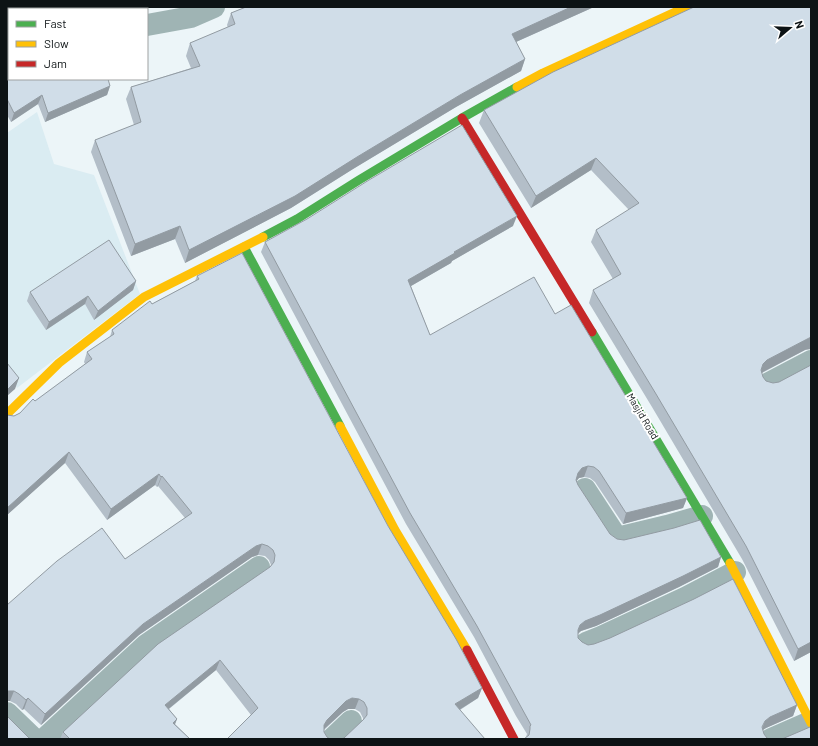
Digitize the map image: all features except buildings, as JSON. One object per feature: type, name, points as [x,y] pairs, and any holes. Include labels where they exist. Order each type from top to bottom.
[{"type":"street","points":[[148,25],[192,17],[213,7]]},
{"type":"street","points":[[7,414],[59,363],[144,297],[297,219],[462,118],[543,73],[686,7]]},
{"type":"street","name":"Masjid Road","points":[[462,118],[637,406],[735,572],[811,722],[771,739]]},
{"type":"street","points":[[244,247],[395,530],[463,643],[514,739]]},
{"type":"street","points":[[769,383],[811,361]]},
{"type":"street","points":[[586,488],[618,538],[702,516]]},
{"type":"street","points":[[44,739],[146,645],[259,567]]},
{"type":"street","points":[[586,642],[601,637],[685,598],[735,572]]},
{"type":"street","points":[[7,713],[34,739]]},
{"type":"street","points":[[332,739],[351,721]]},
{"type":"shaded area","points":[[37,112],[54,164],[94,175],[140,294],[17,388],[7,373],[7,133]]},
{"type":"traffic: fast","points":[[263,237],[297,219],[462,118],[517,87]]},
{"type":"traffic: fast","points":[[244,247],[340,426]]},
{"type":"traffic: fast","points":[[592,332],[730,563]]},
{"type":"traffic: slow","points":[[517,87],[543,73],[686,7]]},
{"type":"traffic: slow","points":[[7,414],[59,363],[144,297],[263,237]]},
{"type":"traffic: slow","points":[[340,426],[395,530],[467,650]]},
{"type":"traffic: slow","points":[[730,563],[811,723]]},
{"type":"traffic: jam","points":[[462,118],[592,332]]},
{"type":"traffic: jam","points":[[467,650],[514,739]]}]
